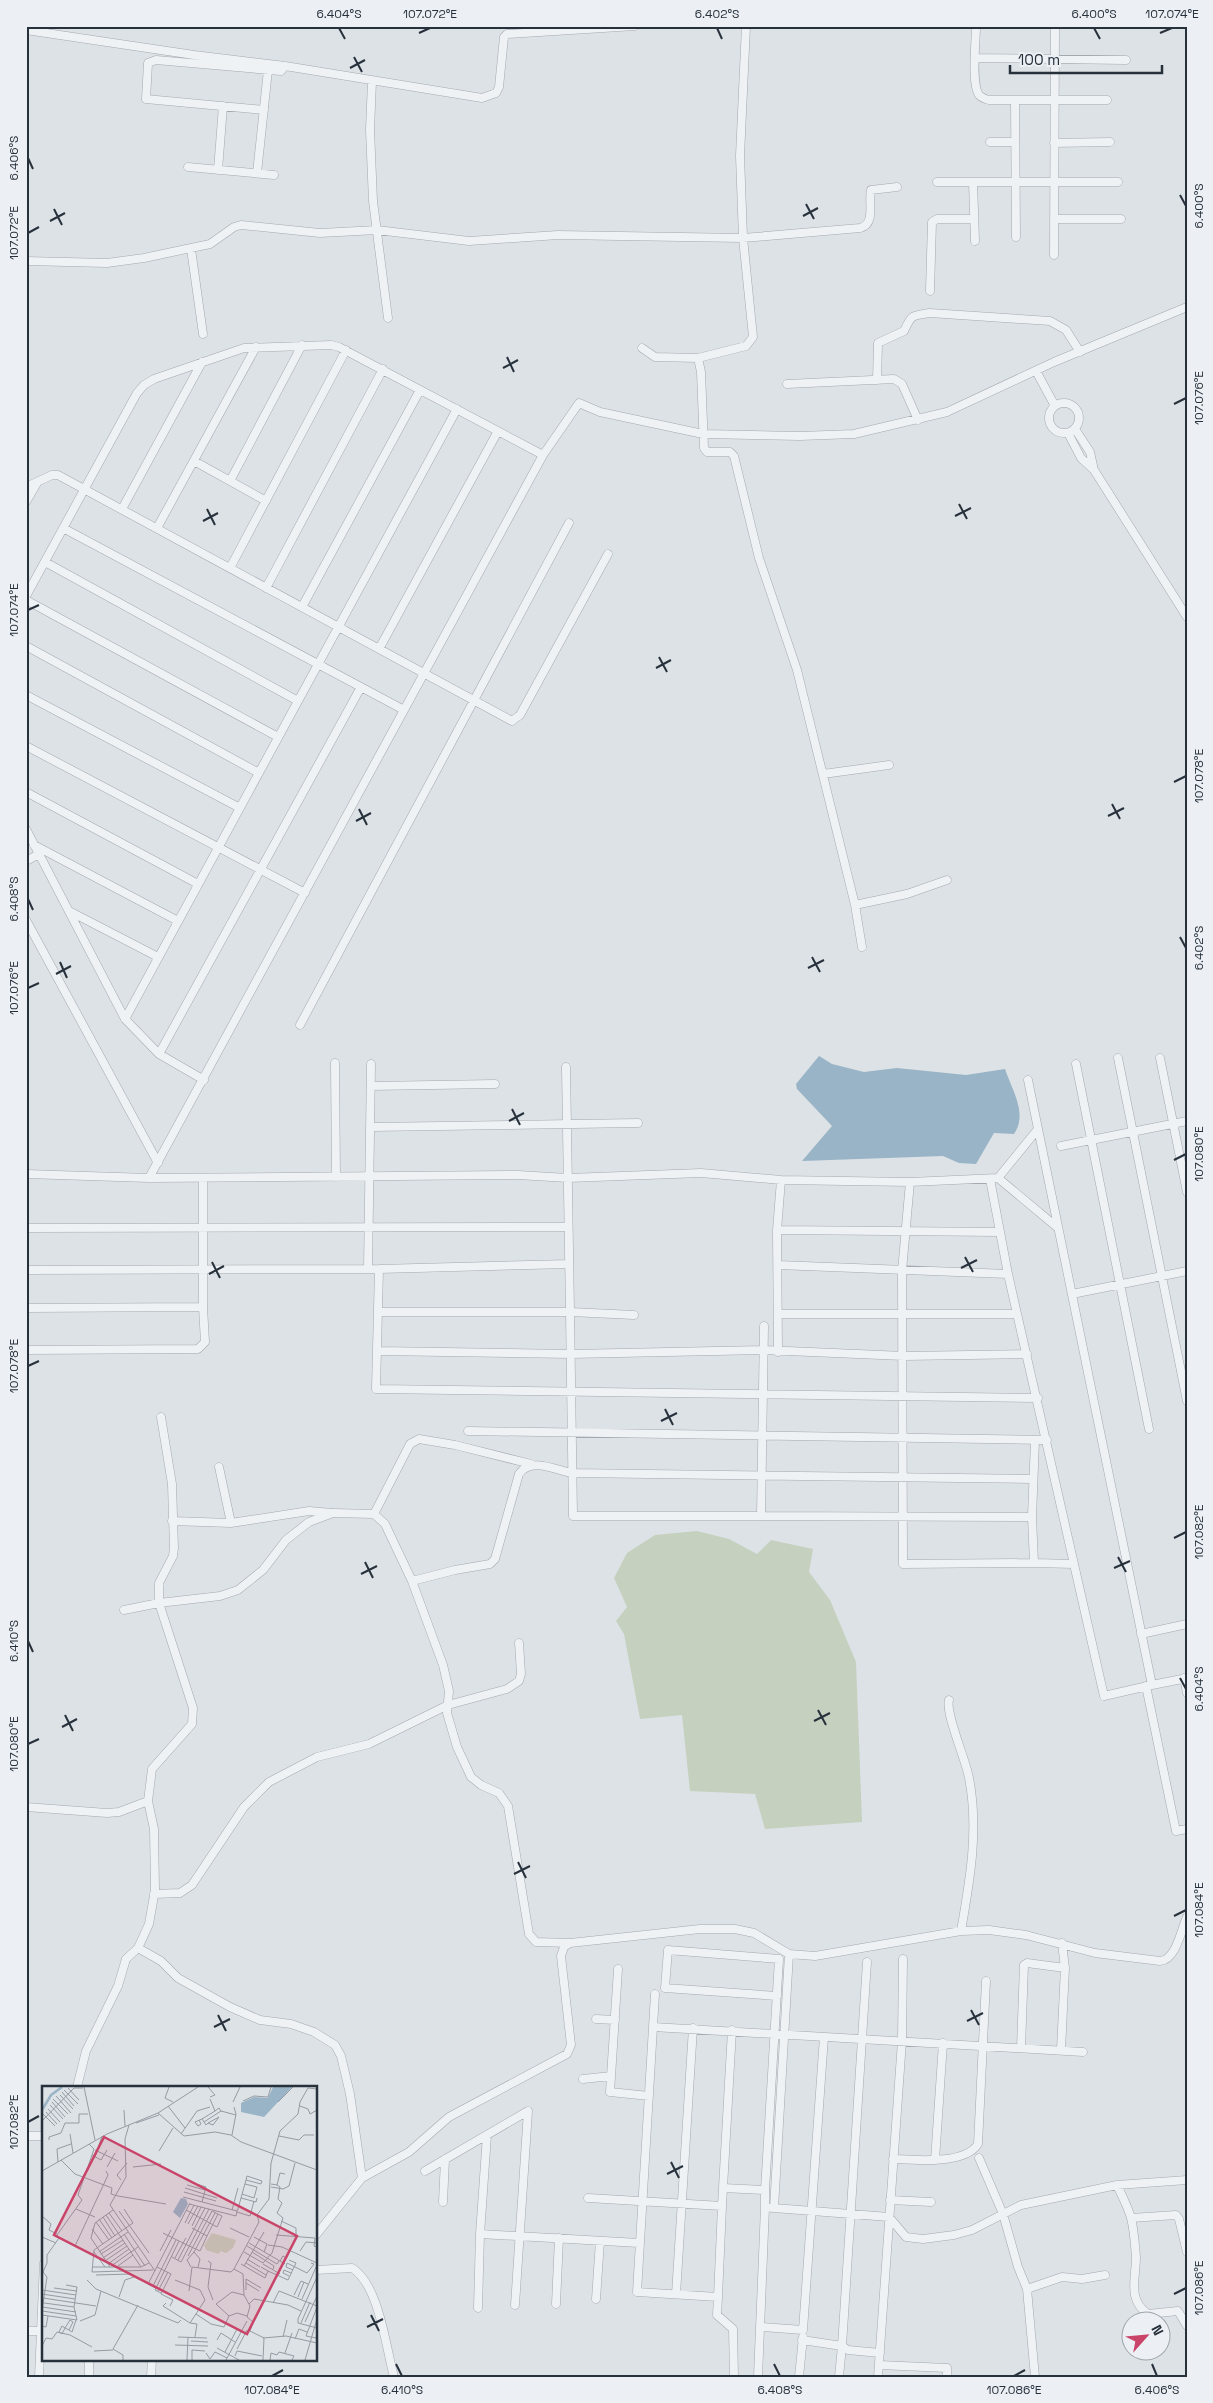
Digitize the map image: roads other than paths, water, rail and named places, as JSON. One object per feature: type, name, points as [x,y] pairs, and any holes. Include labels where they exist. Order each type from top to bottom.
[{"type":"street","points":[[26,30],[194,55],[285,66],[482,98],[496,93],[499,87],[504,37],[507,34],[635,26]]},
{"type":"street","points":[[642,348],[654,358],[698,358],[746,346],[754,337],[743,238],[740,156],[746,26]]},
{"type":"street","points":[[976,26],[976,89],[982,98],[989,100],[1107,100]]},
{"type":"street","points":[[1054,255],[1055,26]]},
{"type":"street","points":[[976,58],[1126,60]]},
{"type":"street","points":[[264,110],[146,99],[148,63],[156,60],[281,71],[285,66]]},
{"type":"street","points":[[257,173],[268,70]]},
{"type":"street","points":[[372,81],[373,202],[388,318]]},
{"type":"street","points":[[1015,100],[1016,237]]},
{"type":"street","points":[[218,170],[223,106]]},
{"type":"street","points":[[990,142],[1015,142]]},
{"type":"street","points":[[1054,143],[1110,142]]},
{"type":"street","points":[[188,167],[274,175]]},
{"type":"street","points":[[937,182],[1118,182]]},
{"type":"street","points":[[973,182],[975,241]]},
{"type":"street","points":[[26,261],[107,263],[191,249],[214,242],[234,227],[241,225],[320,233],[377,230],[469,241],[565,235],[743,238],[865,227],[870,222],[871,190],[896,187]]},
{"type":"street","points":[[930,291],[932,222],[937,219],[974,219]]},
{"type":"street","points":[[1054,219],[1122,219]]},
{"type":"street","points":[[191,249],[203,334]]},
{"type":"street","points":[[149,1178],[543,456],[579,403],[600,412],[703,434],[800,436],[854,434],[918,420],[960,406],[1187,306]]},
{"type":"street","points":[[877,380],[878,343],[904,331],[909,318],[912,316],[930,313],[1050,321],[1066,330],[1080,352]]},
{"type":"street","points":[[26,596],[137,393],[144,385],[154,379],[244,348],[331,344],[383,369],[543,456]]},
{"type":"street","points":[[230,481],[302,345]]},
{"type":"street","points":[[157,528],[256,347]]},
{"type":"street","points":[[230,568],[346,350]]},
{"type":"street","points":[[698,358],[701,372],[704,448],[707,452],[730,452],[734,456],[759,558],[797,670],[855,904],[862,947]]},
{"type":"street","points":[[122,509],[202,362]]},
{"type":"street","points":[[266,588],[383,369]]},
{"type":"street","points":[[1036,371],[1055,406]]},
{"type":"street","points":[[787,384],[899,380],[918,420]]},
{"type":"street","points":[[302,607],[420,390]]},
{"type":"street","points":[[1064,403],[1072,405],[1078,412],[1079,421],[1075,429],[1068,433],[1060,433],[1053,428],[1049,421],[1050,413],[1055,406],[1064,403]]},
{"type":"street","points":[[125,1019],[457,409]]},
{"type":"street","points":[[1075,429],[1090,452],[1094,470]]},
{"type":"street","points":[[379,649],[498,432]]},
{"type":"street","points":[[1068,433],[1081,458],[1094,470],[1187,617]]},
{"type":"street","points":[[194,461],[266,501]]},
{"type":"street","points":[[26,488],[55,474],[506,719],[516,720],[608,554]]},
{"type":"street","points":[[26,502],[36,483]]},
{"type":"street","points":[[300,1025],[569,523]]},
{"type":"street","points":[[63,528],[404,710]]},
{"type":"street","points":[[44,562],[298,701]]},
{"type":"street","points":[[26,600],[278,737]]},
{"type":"street","points":[[26,646],[259,772]]},
{"type":"street","points":[[159,1054],[361,686]]},
{"type":"street","points":[[26,695],[240,808]]},
{"type":"street","points":[[26,746],[304,893]]},
{"type":"street","points":[[823,774],[889,766]]},
{"type":"street","points":[[26,792],[198,884]]},
{"type":"street","points":[[26,829],[125,1019],[159,1054],[204,1080]]},
{"type":"street","points":[[34,845],[178,921]]},
{"type":"street","points":[[26,861],[39,854]]},
{"type":"street","points":[[855,904],[907,894],[946,880]]},
{"type":"street","points":[[69,911],[158,957]]},
{"type":"street","points":[[26,920],[158,1163]]},
{"type":"street","points":[[1118,1058],[1187,1401]]},
{"type":"street","points":[[1160,1058],[1187,1192]]},
{"type":"street","points":[[335,1063],[336,1177]]},
{"type":"street","points":[[368,1269],[371,1176],[370,1064]]},
{"type":"street","points":[[1076,1064],[1149,1429]]},
{"type":"street","points":[[566,1067],[571,1473],[574,1516],[1032,1518]]},
{"type":"street","points":[[1028,1080],[1141,1634],[1176,1831],[1187,1829]]},
{"type":"street","points":[[371,1086],[495,1084]]},
{"type":"street","points":[[1061,1146],[1187,1121]]},
{"type":"street","points":[[371,1127],[566,1123],[638,1124]]},
{"type":"street","points":[[1038,1129],[994,1178],[1000,1232],[1104,1696],[1185,1678],[1187,1693]]},
{"type":"street","points":[[26,1174],[149,1178],[518,1175],[568,1178],[701,1173],[781,1180],[910,1182],[994,1178],[1058,1228]]},
{"type":"street","points":[[26,1350],[198,1349],[205,1342],[202,1269],[203,1178]]},
{"type":"street","points":[[778,1352],[777,1230],[781,1180]]},
{"type":"street","points":[[910,1182],[904,1231],[902,1271],[904,1312],[903,1564],[1074,1564]]},
{"type":"street","points":[[26,1228],[568,1227]]},
{"type":"street","points":[[777,1230],[1000,1232]]},
{"type":"street","points":[[26,1270],[379,1269],[569,1264]]},
{"type":"street","points":[[778,1265],[1008,1274]]},
{"type":"street","points":[[379,1269],[380,1312],[376,1389],[764,1394],[904,1398],[1038,1398]]},
{"type":"street","points":[[1072,1294],[1187,1271]]},
{"type":"street","points":[[26,1308],[203,1307]]},
{"type":"street","points":[[380,1312],[570,1312],[634,1315]]},
{"type":"street","points":[[778,1314],[904,1312],[1017,1314]]},
{"type":"street","points":[[761,1516],[764,1326]]},
{"type":"street","points":[[378,1351],[571,1354],[764,1350],[904,1356],[1027,1354]]},
{"type":"street","points":[[77,2086],[86,2051],[118,1986],[126,1959],[138,1948],[149,1924],[154,1894],[154,1829],[148,1801],[152,1768],[189,1730],[194,1718],[193,1708],[159,1603],[159,1583],[174,1556],[172,1484],[161,1417]]},
{"type":"street","points":[[468,1431],[1047,1440]]},
{"type":"street","points":[[374,1514],[410,1444],[419,1439],[455,1445],[571,1473],[903,1476],[1033,1480]]},
{"type":"street","points":[[1034,1563],[1032,1518],[1035,1440]]},
{"type":"street","points":[[412,1582],[454,1570],[490,1564],[495,1559],[519,1474],[523,1468],[530,1464]]},
{"type":"street","points":[[219,1467],[231,1524]]},
{"type":"street","points":[[172,1520],[231,1524],[309,1510],[374,1514],[385,1524],[412,1582],[444,1665],[449,1691],[449,1723],[457,1747],[471,1777],[481,1785],[499,1793],[508,1806],[529,1934],[536,1942],[570,1943],[700,1929],[735,1929],[754,1933],[789,1954],[825,1955],[961,1931],[1005,1931],[1062,1943],[1095,1953],[1165,1961],[1171,1955],[1187,1917]]},
{"type":"street","points":[[124,1610],[159,1603],[220,1596],[238,1590],[262,1570],[286,1540],[309,1522],[334,1513]]},
{"type":"street","points":[[1141,1634],[1187,1624]]},
{"type":"street","points":[[154,1894],[180,1892],[192,1885],[244,1807],[269,1782],[317,1757],[369,1744],[448,1705],[498,1692],[519,1681],[521,1674],[519,1643]]},
{"type":"street","points":[[949,1700],[948,1710],[963,1755],[972,1793],[973,1856],[961,1931]]},
{"type":"street","points":[[26,1806],[119,1812],[148,1801]]},
{"type":"street","points":[[318,2233],[362,2178],[408,2152],[449,2117],[567,2054],[571,2045],[571,2039],[561,1956],[564,1947],[570,1943]]},
{"type":"street","points":[[1062,1943],[1065,1968],[1062,2050]]},
{"type":"street","points":[[138,1948],[161,1961],[178,1978],[230,2007],[260,2020],[291,2024],[314,2032],[335,2045],[341,2056],[350,2094],[362,2178]]},
{"type":"street","points":[[758,2377],[765,2190],[774,2033],[777,1996],[779,1959],[668,1950],[665,1988],[777,1996]]},
{"type":"street","points":[[774,2208],[789,1954]]},
{"type":"street","points":[[878,2377],[902,2041],[903,1959]]},
{"type":"street","points":[[839,2377],[867,1962]]},
{"type":"street","points":[[1021,2048],[1024,1965],[1065,1968]]},
{"type":"street","points":[[618,1969],[610,2092],[649,2096]]},
{"type":"street","points":[[893,2160],[936,2160],[970,2153],[978,2144],[986,1980]]},
{"type":"street","points":[[655,1994],[637,2292],[718,2297]]},
{"type":"street","points":[[596,2019],[615,2020]]},
{"type":"street","points":[[653,2027],[732,2030],[1083,2052]]},
{"type":"street","points":[[676,2294],[683,2204],[692,2028]]},
{"type":"street","points":[[732,2030],[717,2315],[733,2329],[734,2377]]},
{"type":"street","points":[[799,2377],[824,2037]]},
{"type":"street","points":[[936,2160],[943,2043]]},
{"type":"street","points":[[583,2079],[611,2076]]},
{"type":"street","points":[[425,2171],[528,2110],[516,2305]]},
{"type":"street","points":[[478,2308],[486,2135]]},
{"type":"street","points":[[26,2136],[42,2136]]},
{"type":"street","points":[[979,2158],[1003,2214],[1018,2267],[1027,2289],[1035,2377]]},
{"type":"street","points":[[442,2202],[445,2159]]},
{"type":"street","points":[[765,2207],[889,2217],[906,2237],[939,2238],[972,2230],[1021,2205],[1118,2185],[1187,2180]]},
{"type":"street","points":[[1118,2185],[1131,2218],[1136,2258],[1133,2274],[1134,2296],[1139,2306],[1148,2314],[1178,2311],[1187,2307]]},
{"type":"street","points":[[723,2188],[765,2190]]},
{"type":"street","points":[[588,2198],[722,2206]]},
{"type":"street","points":[[890,2200],[931,2202]]},
{"type":"street","points":[[1131,2218],[1176,2215],[1179,2219],[1187,2252]]},
{"type":"street","points":[[480,2234],[639,2243]]},
{"type":"street","points":[[556,2304],[560,2238]]},
{"type":"street","points":[[596,2299],[600,2241]]},
{"type":"street","points":[[318,2270],[352,2268],[365,2280],[382,2327],[394,2377]]},
{"type":"street","points":[[1027,2289],[1062,2277],[1082,2280],[1105,2275]]},
{"type":"street","points":[[1178,2311],[1187,2326]]},
{"type":"street","points":[[760,2327],[803,2330]]},
{"type":"street","points":[[26,2331],[42,2331],[39,2377]]},
{"type":"street","points":[[802,2340],[842,2346],[848,2350],[880,2353]]},
{"type":"street","points":[[89,2377],[90,2360]]},
{"type":"street","points":[[151,2377],[152,2360]]},
{"type":"street","points":[[879,2365],[947,2368],[946,2377]]},
{"type":"water","points":[[819,1056],[832,1064],[864,1072],[897,1068],[966,1075],[1005,1069],[1019,1110],[1018,1126],[1014,1134],[994,1133],[976,1164],[959,1163],[943,1156],[802,1161],[832,1126],[797,1089],[796,1084]]}]
